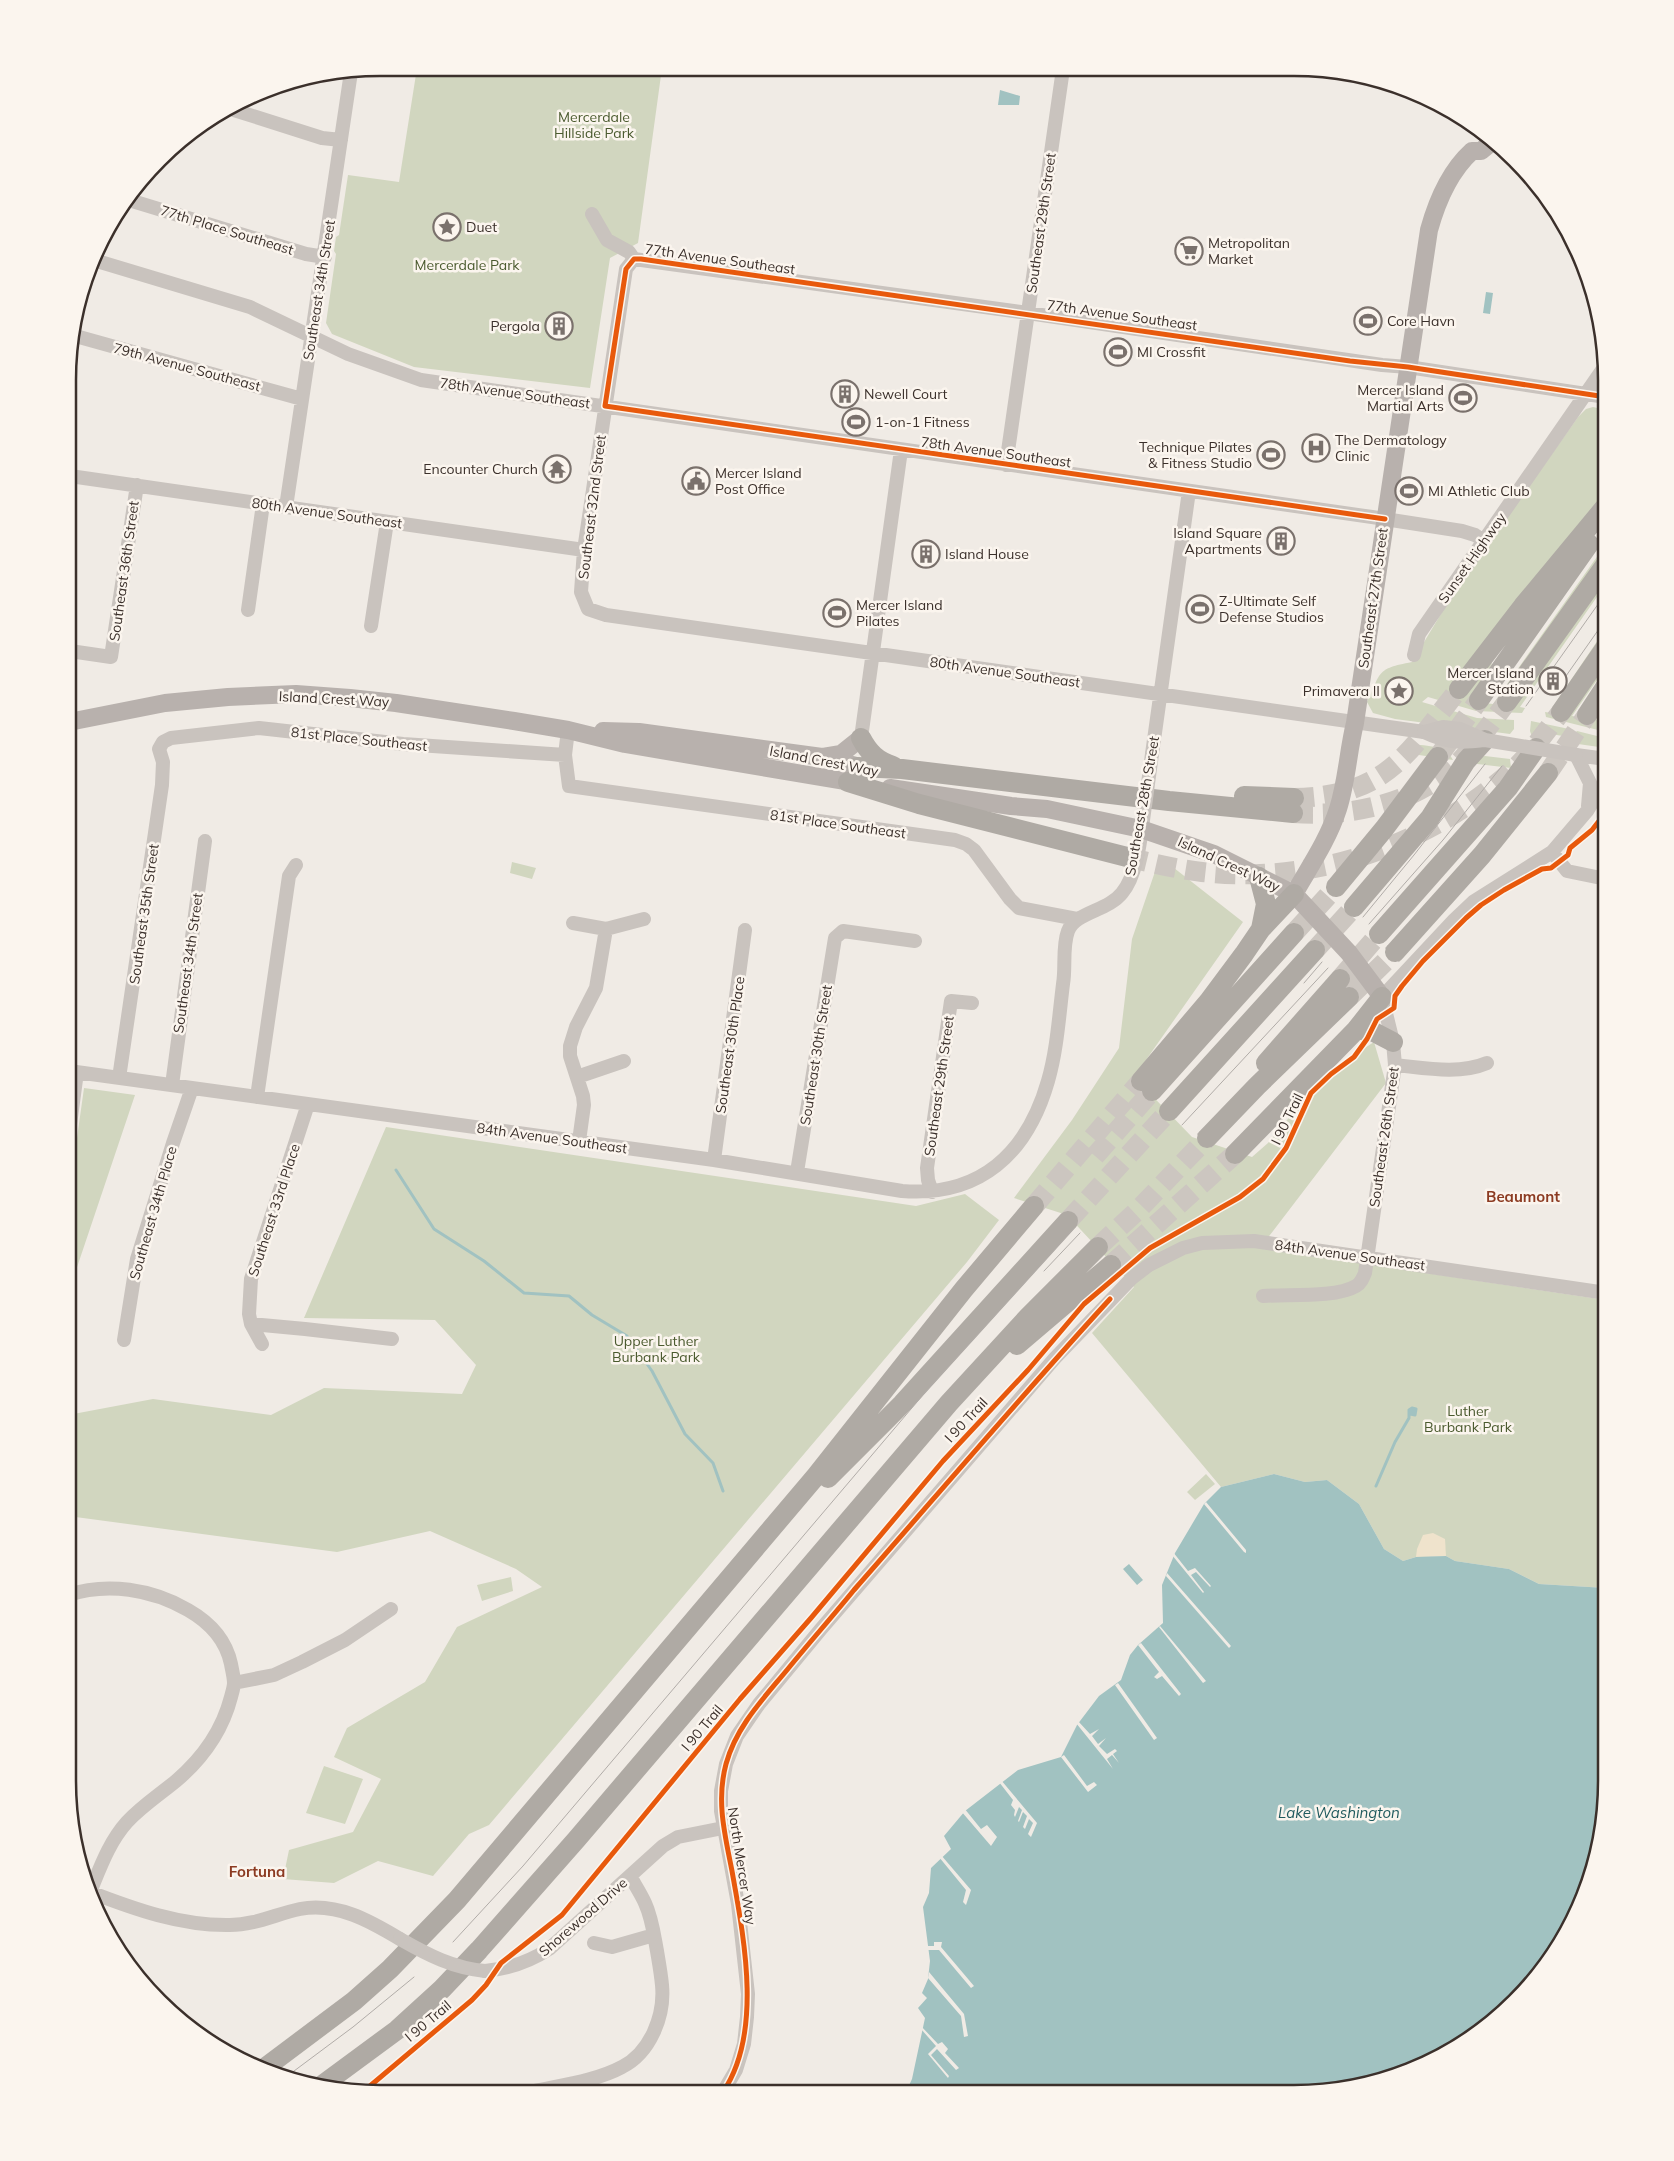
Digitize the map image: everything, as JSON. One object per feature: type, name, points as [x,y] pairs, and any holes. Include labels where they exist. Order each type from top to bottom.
[{"type":"highway","points":[[1459,689],[1522,606],[1598,516]]},
{"type":"highway","points":[[1479,700],[1598,531]]},
{"type":"highway","points":[[1507,702],[1598,575]]},
{"type":"highway","points":[[1561,712],[1598,659]]},
{"type":"highway","points":[[1587,715],[1598,698]]},
{"type":"highway","points":[[861,738],[871,754],[880,762],[902,769],[1037,785],[1294,806]]},
{"type":"highway","points":[[1354,907],[1430,818],[1466,761],[1485,740]]},
{"type":"highway","points":[[1379,934],[1508,788],[1536,748]]},
{"type":"highway","points":[[1336,887],[1384,829],[1438,756]]},
{"type":"highway","points":[[852,775],[902,769]]},
{"type":"highway","points":[[1395,952],[1482,855],[1548,773]]},
{"type":"highway","points":[[852,775],[919,804],[1127,857]]},
{"type":"highway","points":[[1259,877],[1266,904],[1261,929]]},
{"type":"highway","points":[[1294,894],[1261,929],[1147,1086],[1294,933]]},
{"type":"highway","points":[[1170,1111],[1315,950]]},
{"type":"highway","points":[[1257,1086],[1266,1061],[1340,979]]},
{"type":"highway","points":[[1207,1138],[1257,1086],[1349,997]]},
{"type":"highway","points":[[1235,1154],[1356,1030],[1382,997]]},
{"type":"highway","points":[[1356,1030],[1370,1030],[1393,1042]]},
{"type":"highway","points":[[270,2064],[354,2001],[390,1969],[457,1900],[750,1554],[864,1416],[964,1290],[1041,1208]]},
{"type":"highway","points":[[750,1554],[896,1411],[1068,1221]]},
{"type":"highway","points":[[328,2080],[397,2030],[442,1989],[480,1950],[949,1403],[1029,1316],[1098,1247]]},
{"type":"highway","points":[[949,1403],[1111,1265]]},
{"type":"main road","name":"Southeast 27th Street","points":[[1294,894],[1318,854],[1336,814],[1345,780],[1428,230],[1433,214],[1451,177],[1460,163],[1472,151],[1473,142],[1478,138]]},
{"type":"main road","points":[[1472,151],[1481,150],[1487,146]]},
{"type":"main road","name":"Island Crest Way","points":[[76,721],[165,703],[228,697],[296,694],[396,702],[568,730],[625,744],[852,775],[1011,806],[1047,809],[1141,829],[1214,854],[1294,894]]},
{"type":"main road","name":"Island Crest Way","points":[[568,730],[639,732],[822,757],[852,775]]},
{"type":"main road","points":[[822,757],[841,754],[861,738]]},
{"type":"main road","name":"Southeast 26th Street","points":[[1294,894],[1349,953],[1382,997]]},
{"type":"street","name":"Southeast 29th Street","points":[[1006,465],[1062,76]]},
{"type":"street","name":"Southeast 34th Street","points":[[286,507],[325,257],[350,78]]},
{"type":"street","points":[[239,112],[322,138],[341,140]]},
{"type":"street","name":"77th Place Southeast","points":[[134,202],[306,254],[325,257]]},
{"type":"street","name":"77th Avenue Southeast","points":[[592,214],[607,240],[629,252],[634,259],[1028,313],[1358,362],[1408,367],[1598,396]]},
{"type":"street","name":"Southeast 32nd Street","points":[[588,609],[581,592],[584,550],[626,269],[634,259]]},
{"type":"street","name":"78th Avenue Southeast","points":[[100,262],[250,307],[348,354],[421,380],[1385,519],[1462,531],[1475,535],[1484,541]]},
{"type":"street","name":"79th Avenue Southeast","points":[[80,337],[302,399]]},
{"type":"street","name":"Sunset Highway","points":[[1414,655],[1419,634],[1598,376]]},
{"type":"street","points":[[861,738],[901,450]]},
{"type":"street","name":"80th Avenue Southeast","points":[[76,477],[584,550]]},
{"type":"street","name":"Southeast 36th Street","points":[[76,652],[112,657],[137,485]]},
{"type":"street","name":"Southeast 28th Street","points":[[1078,919],[1109,905],[1122,894],[1133,873],[1152,754],[1189,491]]},
{"type":"street","points":[[248,610],[263,504]]},
{"type":"street","points":[[371,626],[387,522]]},
{"type":"street","name":"80th Avenue Southeast","points":[[588,609],[606,615],[1355,723],[1418,731],[1443,727],[1460,729],[1485,740],[1598,758]]},
{"type":"street","name":"81st Place Southeast","points":[[159,749],[163,742],[171,738],[259,728],[403,744],[565,755],[569,786],[954,840],[966,844],[974,850],[1010,899],[1019,908],[1078,919]]},
{"type":"street","points":[[565,755],[568,730]]},
{"type":"street","name":"Southeast 35th Street","points":[[119,1078],[162,785],[163,762],[159,749]]},
{"type":"street","points":[[1576,755],[1590,783],[1587,811]]},
{"type":"street","points":[[1382,997],[1473,902],[1552,852],[1587,811],[1598,793]]},
{"type":"street","name":"Southeast 34th Street","points":[[172,1086],[205,841]]},
{"type":"street","points":[[1552,852],[1567,872],[1598,878]]},
{"type":"street","points":[[257,1097],[289,876],[296,865]]},
{"type":"street","points":[[573,923],[606,929],[644,919]]},
{"type":"street","name":"84th Avenue Southeast","points":[[76,1072],[714,1160],[797,1172],[902,1191],[932,1192],[963,1185],[987,1173],[1002,1162],[1019,1143],[1039,1107],[1048,1081],[1066,967],[1067,933],[1070,926],[1078,919]]},
{"type":"street","points":[[579,1141],[584,1105],[570,1056],[570,1046],[576,1027],[596,988],[606,929]]},
{"type":"street","name":"Southeast 30th Place","points":[[714,1160],[745,930]]},
{"type":"street","name":"Southeast 30th Street","points":[[797,1172],[834,938],[842,931],[915,941]]},
{"type":"street","name":"Southeast 26th Street","points":[[1264,1296],[1341,1292],[1357,1285],[1365,1273],[1395,1065],[1393,1042],[1382,997]]},
{"type":"street","name":"Southeast 29th Street","points":[[932,1192],[927,1168],[951,1001],[972,1003]]},
{"type":"street","points":[[577,1077],[624,1061]]},
{"type":"street","points":[[1395,1065],[1463,1070],[1487,1063]]},
{"type":"street","name":"Southeast 34th Place","points":[[124,1340],[137,1259],[173,1142],[192,1088]]},
{"type":"street","name":"Southeast 33rd Place","points":[[262,1344],[251,1324],[249,1306],[251,1279],[308,1104]]},
{"type":"street","name":"84th Avenue Southeast","points":[[1110,1299],[1149,1265],[1183,1248],[1202,1243],[1254,1241],[1598,1292]]},
{"type":"street","name":"North Mercer Way","points":[[727,2085],[736,2070],[744,2044],[748,1994],[738,1904],[721,1811],[721,1791],[726,1764],[736,1736],[759,1704],[821,1629],[1052,1362],[1110,1299]]},
{"type":"street","points":[[251,1324],[392,1340]]},
{"type":"street","points":[[76,1592],[85,1589],[120,1588],[142,1592],[187,1610],[209,1624],[228,1651],[234,1682],[226,1718],[210,1747],[177,1780],[146,1803],[126,1824],[110,1845],[94,1883]]},
{"type":"street","points":[[234,1682],[274,1675],[302,1662],[345,1640],[391,1609]]},
{"type":"street","name":"Shorewood Drive","points":[[98,1895],[148,1913],[229,1925],[256,1923],[300,1909],[328,1909],[357,1916],[430,1956],[451,1965],[485,1971],[514,1966],[543,1953],[671,1841],[685,1835],[723,1828]]},
{"type":"street","points":[[562,2085],[586,2080],[622,2067],[646,2048],[656,2025],[663,1986],[654,1934],[645,1903],[630,1876]]},
{"type":"street","points":[[594,1943],[612,1947],[654,1934]]},
{"type":"green space","name":"Mercerdale Park","points":[[416,76],[661,76],[638,243],[610,258],[590,388],[414,367],[332,334],[326,323],[336,254],[334,251],[336,237],[339,235],[348,175],[399,182]]},
{"type":"green space","points":[[1593,407],[1598,408],[1598,504],[1570,539],[1490,661],[1492,664],[1468,701],[1493,704],[1598,555],[1598,595],[1520,707],[1525,708],[1522,713],[1476,711],[1428,697],[1422,702],[1477,718],[1514,720],[1514,729],[1510,734],[1395,719],[1373,713],[1367,702],[1381,673],[1391,667],[1412,662],[1456,589],[1578,417],[1586,409]]},
{"type":"green space","points":[[1598,640],[1598,679],[1572,716],[1598,720],[1598,730],[1546,717],[1545,712],[1551,713],[1550,711]]},
{"type":"green space","points":[[1531,721],[1574,730],[1571,733],[1560,736],[1550,734],[1545,739],[1532,737],[1530,731]]},
{"type":"green space","points":[[1577,731],[1598,736],[1598,747],[1564,742],[1563,740],[1571,737]]},
{"type":"green space","points":[[1409,744],[1440,748],[1450,755],[1453,760],[1412,754]]},
{"type":"green space","points":[[1478,757],[1510,759],[1511,768],[1469,763]]},
{"type":"green space","name":"Luther Burbank Park","points":[[1160,857],[1243,922],[1134,1077],[1192,1137],[1252,1157],[1268,1143],[1326,1073],[1374,1042],[1386,1083],[1260,1248],[1598,1299],[1598,1588],[1539,1584],[1509,1569],[1455,1561],[1446,1556],[1416,1557],[1403,1561],[1384,1549],[1359,1504],[1327,1480],[1305,1482],[1274,1474],[1221,1487],[1092,1333],[1134,1287],[1067,1215],[1014,1198],[1072,1120],[1119,1048],[1132,939]]},
{"type":"green space","points":[[512,862],[536,868],[532,879],[510,873]]},
{"type":"green space","points":[[84,1088],[135,1095],[76,1270],[76,1145]]},
{"type":"green space","name":"Upper Luther Burbank Park","points":[[386,1127],[916,1206],[965,1194],[999,1220],[967,1262],[489,1825],[469,1834],[433,1876],[378,1861],[334,1883],[283,1879],[289,1850],[353,1832],[381,1779],[334,1757],[347,1728],[425,1682],[457,1627],[542,1587],[516,1569],[430,1531],[337,1552],[76,1517],[76,1413],[153,1399],[271,1415],[324,1388],[462,1394],[476,1365],[435,1320],[304,1318]]},
{"type":"green space","points":[[1206,1474],[1215,1484],[1195,1500],[1187,1492]]},
{"type":"green space","points":[[511,1577],[513,1591],[482,1601],[477,1585]]},
{"type":"green space","points":[[324,1766],[363,1779],[345,1824],[306,1813]]},
{"type":"sand","points":[[1433,1533],[1445,1539],[1446,1556],[1416,1557],[1423,1535]]},
{"type":"water","points":[[1000,90],[1020,96],[1019,105],[998,105]]},
{"type":"water","points":[[1486,292],[1493,293],[1490,314],[1483,313]]},
{"type":"water","name":"Lake Washington","points":[[1274,1474],[1305,1482],[1327,1480],[1359,1504],[1384,1549],[1403,1561],[1416,1557],[1446,1556],[1455,1561],[1509,1569],[1539,1584],[1598,1588],[1598,1780],[1595,1820],[1582,1878],[1557,1933],[1535,1966],[1509,1996],[1479,2022],[1446,2044],[1410,2062],[1353,2079],[1293,2085],[909,2085],[925,2018],[918,2008],[927,1998],[922,1993],[928,1979],[930,1961],[923,1907],[929,1893],[931,1868],[951,1849],[944,1836],[965,1811],[1018,1770],[1061,1757],[1077,1725],[1099,1696],[1121,1680],[1130,1655],[1138,1645],[1163,1623],[1162,1585],[1175,1553],[1204,1504],[1221,1487]]},
{"type":"water","points":[[1129,1564],[1143,1580],[1137,1585],[1123,1569]]},
{"type":"pier","points":[[1206,1502],[1246,1550],[1246,1553],[1204,1504]]},
{"type":"pier","points":[[1173,1552],[1188,1571],[1195,1568],[1211,1586],[1196,1572],[1191,1575],[1203,1593],[1172,1555]]},
{"type":"pier","points":[[1167,1573],[1231,1646],[1229,1648],[1166,1576]]},
{"type":"pier","points":[[1160,1626],[1206,1681],[1203,1683]]},
{"type":"pier","points":[[1141,1643],[1181,1694],[1179,1696],[1162,1676],[1157,1679],[1154,1677],[1159,1672],[1138,1645]]},
{"type":"pier","points":[[1118,1683],[1157,1738],[1154,1740],[1115,1685]]},
{"type":"pier","points":[[1078,1721],[1090,1734],[1099,1729],[1092,1736],[1098,1744],[1106,1738],[1099,1746],[1107,1754],[1115,1749],[1117,1751],[1113,1754],[1119,1763],[1112,1755],[1107,1759],[1113,1769],[1076,1723]]},
{"type":"pier","points":[[1064,1755],[1087,1786],[1094,1782],[1097,1785],[1088,1792],[1061,1757]]},
{"type":"pier","points":[[1001,1780],[1037,1823],[1031,1837],[1028,1834],[1033,1823],[1029,1819],[1025,1829],[1023,1827],[1027,1816],[1023,1812],[1018,1821],[1022,1810],[1019,1807],[1015,1817],[1015,1810],[1011,1805],[1013,1800],[999,1782]]},
{"type":"pier","points":[[964,1808],[981,1829],[987,1825],[997,1837],[991,1846],[961,1811]]},
{"type":"pier","points":[[941,1855],[971,1890],[966,1905],[963,1902],[966,1890],[939,1857]]},
{"type":"pier","points":[[934,1942],[942,1942],[941,1947],[974,1986],[971,1988],[939,1950],[926,1950],[926,1946],[934,1946]]},
{"type":"pier","points":[[929,1972],[964,2014],[968,2036],[964,2037],[961,2016],[928,1978]]},
{"type":"pier","points":[[921,2026],[938,2044],[942,2042],[948,2049],[945,2053],[959,2068],[956,2070],[937,2049],[931,2055],[949,2076],[948,2078],[928,2054],[936,2046],[921,2029]]},
{"type":"waterway","points":[[396,1170],[434,1229],[484,1261],[524,1293],[569,1296],[592,1315],[627,1336],[652,1371],[685,1434],[713,1463],[723,1491]]},
{"type":"waterway","points":[[1376,1486],[1395,1442],[1409,1418],[1409,1410],[1412,1408],[1416,1409],[1415,1415],[1410,1414],[1410,1411],[1413,1409],[1414,1412],[1412,1414],[1412,1412]]},
{"type":"tunnel","points":[[1294,798],[1326,795],[1352,789],[1373,780],[1392,767],[1408,752],[1459,689]]},
{"type":"tunnel","points":[[1438,757],[1479,700]]},
{"type":"tunnel","points":[[1293,813],[1314,814],[1357,810],[1378,806],[1418,791],[1454,767],[1475,744],[1507,702]]},
{"type":"tunnel","points":[[1127,857],[1192,871],[1245,874],[1288,872],[1330,865],[1372,853],[1411,837],[1449,817],[1485,793],[1524,759],[1561,712]]},
{"type":"tunnel","points":[[1548,773],[1587,715]]},
{"type":"tunnel","points":[[1294,933],[1336,887]]},
{"type":"tunnel","points":[[1315,950],[1354,907]]},
{"type":"tunnel","points":[[1340,979],[1379,934]]},
{"type":"tunnel","points":[[1349,997],[1395,952]]},
{"type":"tunnel","points":[[1034,1206],[1141,1081]]},
{"type":"tunnel","points":[[1095,1156],[1152,1091]]},
{"type":"tunnel","points":[[1068,1221],[1169,1111]]},
{"type":"tunnel","points":[[1098,1247],[1138,1210],[1207,1138]]},
{"type":"tunnel","points":[[1111,1265],[1235,1154]]},
{"type":"tram line","points":[[1526,706],[1598,604]]},
{"type":"tram line","points":[[1566,676],[1598,630]]},
{"type":"tram line","points":[[1363,917],[1485,764]]},
{"type":"tram line","points":[[1369,924],[1443,840],[1502,766]]},
{"type":"tram line","points":[[1304,983],[1322,962]]},
{"type":"tram line","points":[[1182,1125],[1328,968]]},
{"type":"tram line","points":[[453,1942],[523,1866],[928,1389],[1075,1227]]},
{"type":"tram line","points":[[1044,1271],[1080,1233]]},
{"type":"tram line","points":[[293,2072],[353,2027],[414,1977]]},
{"type":"cycle path","points":[[1385,519],[605,406],[626,269],[634,259],[641,259],[1350,361],[1408,367],[1598,396]]},
{"type":"cycle path","name":"I 90 Trail","points":[[372,2085],[472,2000],[486,1985],[501,1963],[562,1915],[740,1699],[943,1461],[1028,1370],[1084,1304],[1150,1248],[1240,1197],[1263,1179],[1286,1148],[1311,1093],[1331,1074],[1354,1057],[1367,1039],[1377,1019],[1394,1008],[1395,996],[1423,961],[1481,905],[1542,869],[1551,868],[1568,855],[1570,848],[1592,830],[1598,822]]},
{"type":"cycle path","points":[[726,2085],[735,2068],[743,2042],[747,2014],[745,1955],[737,1897],[724,1831],[722,1805],[723,1778],[736,1738],[751,1714],[854,1590],[1110,1299]]},
{"type":"place","name":"Duet","points":[[447,227]]},
{"type":"place","name":"Metropolitan Market","points":[[1189,251]]},
{"type":"place","name":"Core Havn","points":[[1368,321]]},
{"type":"place","name":"Pergola","points":[[559,326]]},
{"type":"place","name":"MI Crossfit","points":[[1118,352]]},
{"type":"place","name":"Newell Court","points":[[845,394]]},
{"type":"place","name":"Mercer Island Martial Arts","points":[[1463,398]]},
{"type":"place","name":"1-on-1 Fitness","points":[[856,422]]},
{"type":"place","name":"The Dermatology Clinic","points":[[1316,448]]},
{"type":"place","name":"Technique Pilates & Fitness Studio","points":[[1271,455]]},
{"type":"place","name":"Encounter Church","points":[[557,469]]},
{"type":"place","name":"Mercer Island Post Office","points":[[696,481]]},
{"type":"place","name":"MI Athletic Club","points":[[1409,491]]},
{"type":"place","name":"Island Square Apartments","points":[[1281,541]]},
{"type":"place","name":"Island House","points":[[926,554]]},
{"type":"place","name":"Z-Ultimate Self Defense Studios","points":[[1200,609]]},
{"type":"place","name":"Mercer Island Pilates","points":[[837,613]]},
{"type":"place","name":"Mercer Island Station","points":[[1553,681]]},
{"type":"place","name":"Primavera II","points":[[1399,691]]},
{"type":"district","name":"Beaumont","points":[[1523,1197]]},
{"type":"district","name":"Fortuna","points":[[257,1872]]},
{"type":"park label","name":"Mercerdale Hillside Park","points":[[594,126]]}]
